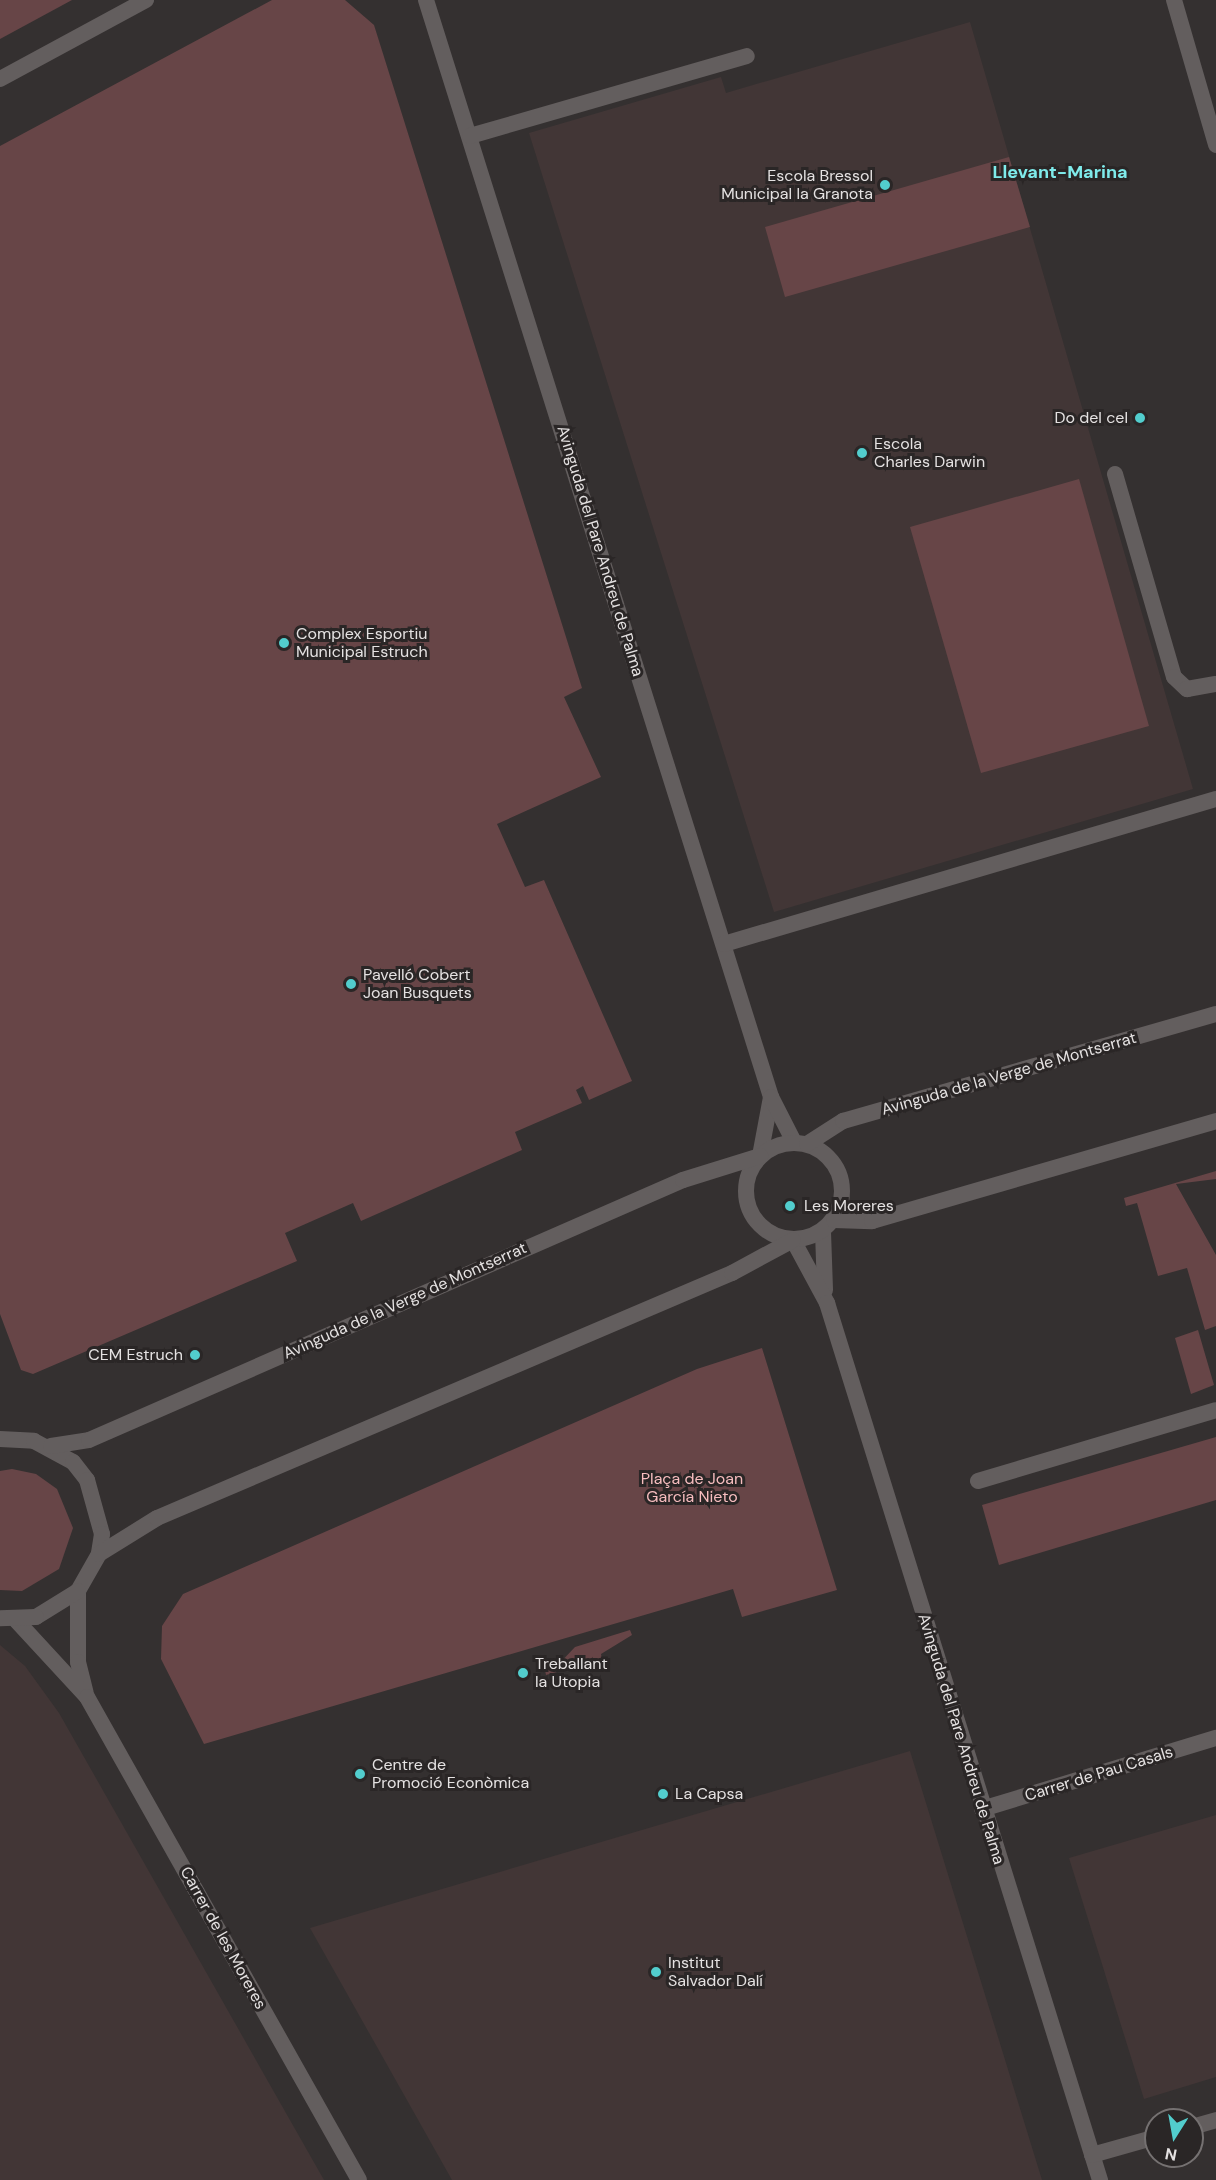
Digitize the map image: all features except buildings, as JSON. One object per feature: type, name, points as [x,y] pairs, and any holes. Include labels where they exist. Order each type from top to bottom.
[{"type":"street","points":[[0,79],[146,0]]},
{"type":"street","points":[[1174,0],[1216,145]]},
{"type":"street","name":"Avinguda del Pare Andreu de Palma","points":[[428,2],[771,1097],[800,1143]]},
{"type":"street","points":[[470,136],[747,56]]},
{"type":"street","points":[[1115,474],[1174,677],[1187,689],[1216,684]]},
{"type":"street","points":[[723,944],[1216,799]]},
{"type":"street","name":"Avinguda de la Verge de Montserrat","points":[[800,1143],[843,1121],[1216,1014]]},
{"type":"street","name":"Avinguda del Pare Andreu de Palma","points":[[760,1156],[771,1097]]},
{"type":"street","points":[[99,1554],[157,1518],[732,1273],[793,1240],[829,1226],[880,1219],[1216,1121]]},
{"type":"street","points":[[793,1240],[763,1228],[746,1201],[746,1184],[760,1156],[800,1143],[834,1162],[841,1178],[842,1198],[829,1226]]},
{"type":"street","name":"Avinguda de la Verge de Montserrat","points":[[0,1439],[51,1446],[89,1440],[683,1180],[760,1156]]},
{"type":"street","name":"Avinguda del Pare Andreu de Palma","points":[[825,1297],[829,1226]]},
{"type":"street","name":"Avinguda del Pare Andreu de Palma","points":[[793,1240],[825,1297],[982,1809],[1100,2180]]},
{"type":"street","points":[[978,1481],[1216,1410]]},
{"type":"street","points":[[7,1618],[36,1617],[78,1591],[99,1554],[100,1514],[87,1480],[51,1446]]},
{"type":"street","name":"Carrer de les Moreres","points":[[78,1591],[78,1662],[87,1697],[359,2180]]},
{"type":"street","name":"Carrer de les Moreres","points":[[7,1618],[87,1697]]},
{"type":"street","name":"Carrer de Pau Casals","points":[[982,1809],[1216,1738]]},
{"type":"street","points":[[1092,2155],[1144,2140]]},
{"type":"shaded area","name":"Escola Charles Darwin","points":[[970,22],[1193,789],[774,912],[529,133],[721,77],[726,93]]},
{"type":"shaded area","points":[[0,1645],[25,1666],[59,1713],[324,2180],[0,2180]]},
{"type":"shaded area","name":"Institut Salvador Dalí","points":[[910,1751],[1042,2180],[452,2180],[310,1928]]},
{"type":"shaded area","points":[[1216,1815],[1216,2077],[1144,2099],[1069,1858]]},
{"type":"green space","points":[[0,0],[72,0],[0,39]]},
{"type":"green space","name":"Complex Esportiu Municipal Estruch","points":[[272,0],[345,0],[374,25],[582,688],[564,697],[601,777],[497,824],[525,887],[544,880],[632,1081],[589,1100],[583,1086],[576,1090],[582,1103],[515,1132],[522,1150],[361,1221],[353,1203],[285,1233],[297,1261],[33,1374],[21,1370],[0,1314],[0,146]]},
{"type":"green space","points":[[1009,157],[1030,227],[785,297],[765,227]]},
{"type":"green space","points":[[1079,479],[1149,726],[981,773],[910,527]]},
{"type":"green space","points":[[1216,1171],[1216,1179],[1176,1184],[1216,1255],[1216,1326],[1205,1330],[1187,1268],[1158,1276],[1137,1203],[1126,1206],[1124,1198]]},
{"type":"green space","points":[[1198,1330],[1214,1385],[1191,1394],[1175,1338]]},
{"type":"green space","name":"Plaça de Joan García Nieto","points":[[762,1348],[837,1590],[742,1617],[733,1589],[204,1744],[161,1659],[162,1626],[183,1594],[697,1369]]},
{"type":"green space","points":[[1216,1437],[1216,1500],[999,1565],[982,1505]]},
{"type":"green space","points":[[12,1469],[36,1474],[57,1489],[73,1528],[59,1569],[22,1591],[0,1590],[0,1471]]},
{"type":"green space","points":[[630,1630],[632,1635],[601,1654],[602,1659],[546,1675],[545,1670],[556,1667],[575,1647]]},
{"type":"place","name":"Escola Bressol Municipal la Granota","points":[[885,185]]},
{"type":"place","name":"Do del cel","points":[[1140,418]]},
{"type":"place","name":"Escola Charles Darwin","points":[[862,453]]},
{"type":"place","name":"Complex Esportiu Municipal Estruch","points":[[284,643]]},
{"type":"place","name":"Pavelló Cobert Joan Busquets","points":[[351,984]]},
{"type":"place","name":"Les Moreres","points":[[790,1206]]},
{"type":"place","name":"CEM Estruch","points":[[195,1355]]},
{"type":"place","name":"Treballant la Utopia","points":[[523,1673]]},
{"type":"place","name":"Centre de Promoció Econòmica","points":[[360,1774]]},
{"type":"place","name":"La Capsa","points":[[663,1794]]},
{"type":"place","name":"Institut Salvador Dalí","points":[[656,1972]]},
{"type":"district","name":"Llevant-Marina","points":[[1060,172]]}]
